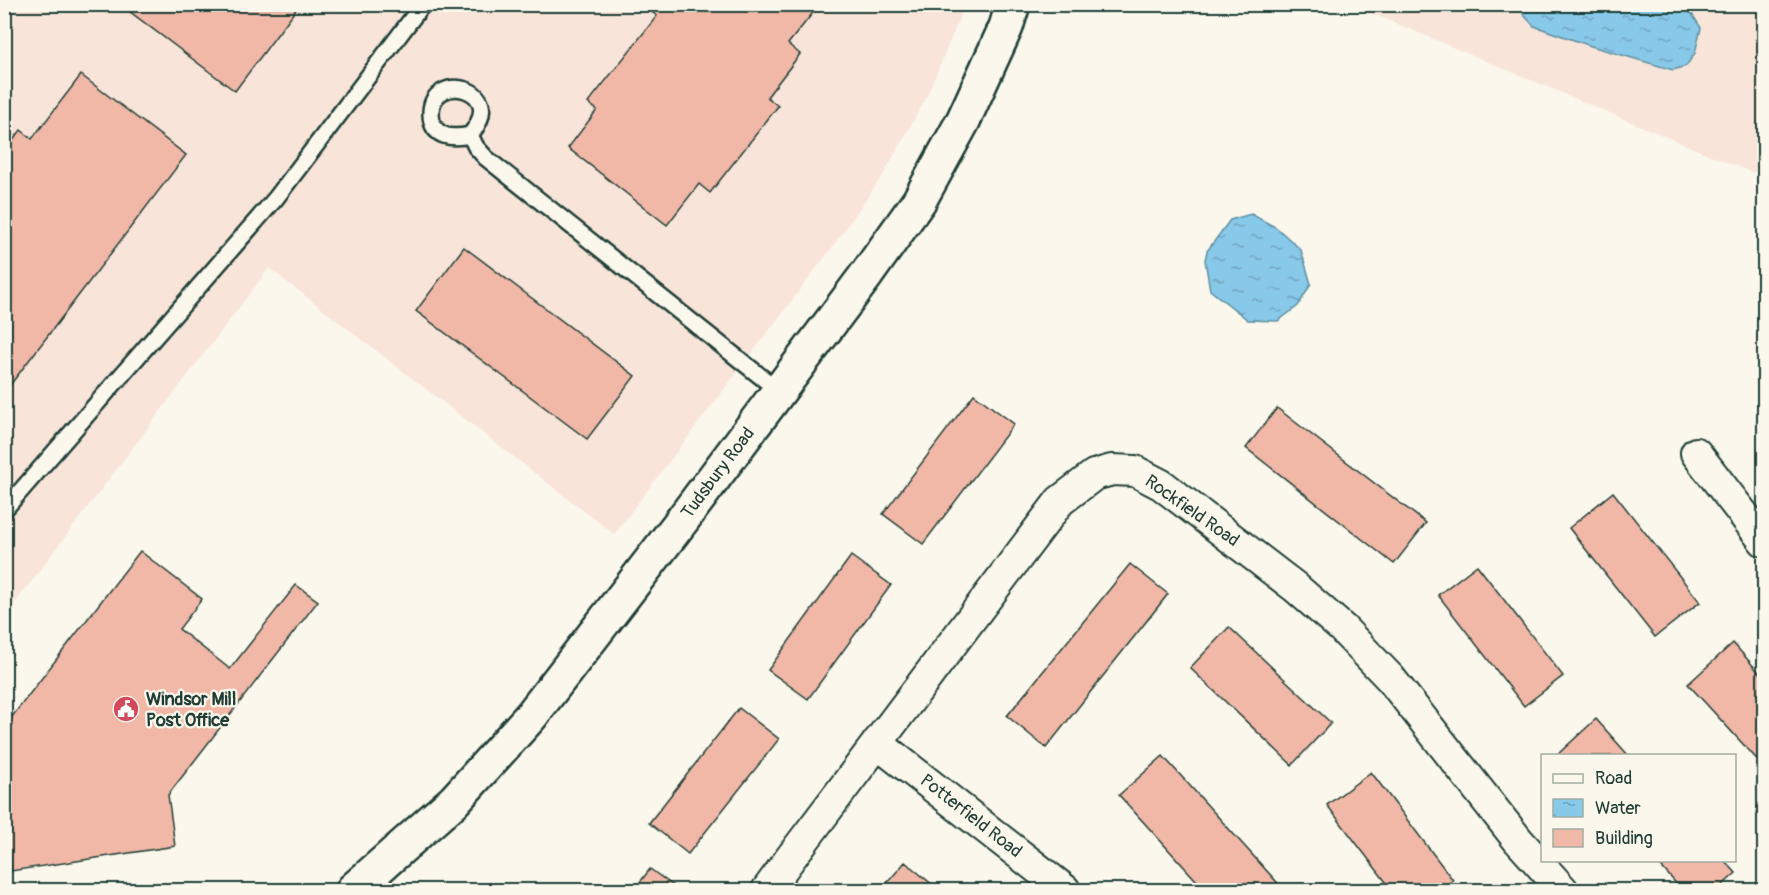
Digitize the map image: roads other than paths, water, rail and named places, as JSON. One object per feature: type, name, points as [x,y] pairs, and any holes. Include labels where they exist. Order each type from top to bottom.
[{"type":"street","name":"Tudsbury Road","points":[[352,891],[454,801],[531,716],[867,274],[919,201],[963,121],[1006,27],[1013,4]]},
{"type":"street","points":[[1696,453],[1764,542]]},
{"type":"street","name":"Rockfield Road","points":[[767,891],[1060,501],[1094,475],[1112,470],[1136,471],[1162,485],[1295,587],[1342,628],[1391,679],[1518,840],[1563,891]]},
{"type":"street","name":"Potterfield Road","points":[[877,743],[1065,891]]},
{"type":"lane","points":[[4,510],[276,198],[423,4]]},
{"type":"lane","points":[[470,135],[476,147],[486,158],[779,391]]},
{"type":"water","points":[[1525,5],[1677,5],[1692,14],[1701,28],[1695,53],[1686,66],[1673,70],[1591,46],[1534,26],[1523,14]]},
{"type":"water","points":[[1251,214],[1277,228],[1301,250],[1311,284],[1298,306],[1278,321],[1248,320],[1210,290],[1205,260],[1207,251],[1230,220]]},
{"type":"place","name":"Windsor Mill Post Office","points":[[126,709]]}]
